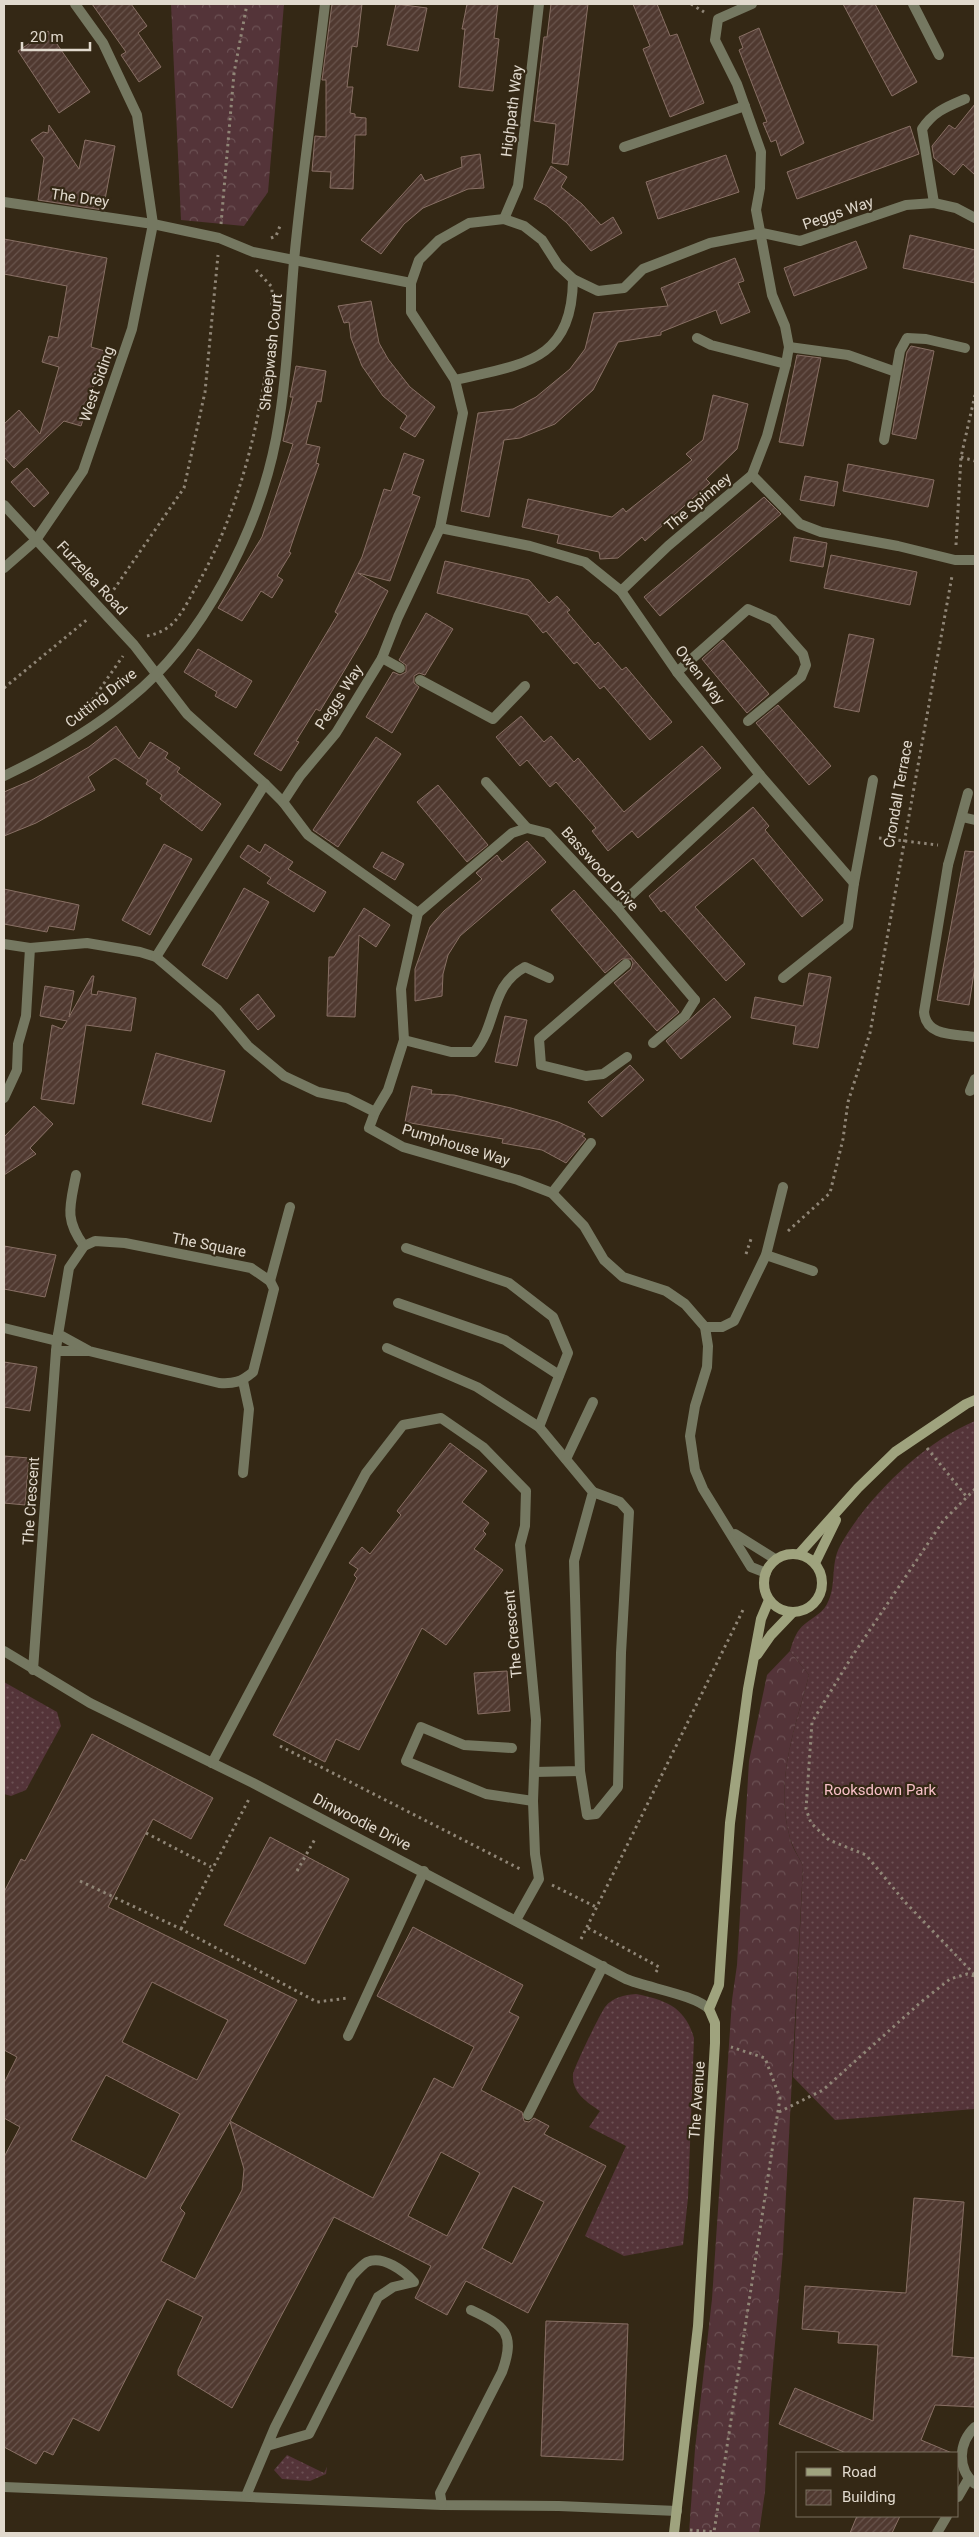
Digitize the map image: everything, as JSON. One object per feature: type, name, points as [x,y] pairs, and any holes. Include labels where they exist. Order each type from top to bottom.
[{"type":"street","name":"West Siding","points":[[4,568],[36,540],[83,471],[132,329],[153,224],[137,116],[102,43],[75,4]]},
{"type":"street","name":"Sheepwash Court","points":[[157,672],[179,648],[209,605],[235,557],[266,481],[285,384],[294,261],[325,4]]},
{"type":"street","name":"Highpath Way","points":[[504,219],[518,186],[539,4]]},
{"type":"street","name":"The Spinney","points":[[621,591],[668,546],[752,475],[772,418],[786,364],[789,347],[785,326],[772,295],[762,233],[756,210],[760,188],[760,152],[737,84],[715,40],[718,20],[752,4]]},
{"type":"street","points":[[913,4],[939,55]]},
{"type":"street","points":[[934,203],[922,129],[940,109],[965,99]]},
{"type":"street","points":[[624,147],[745,106]]},
{"type":"street","name":"The Drey","points":[[4,202],[153,224],[219,238],[253,252],[411,283]]},
{"type":"street","name":"Peggs Way","points":[[283,802],[300,776],[336,733],[382,658],[398,617],[440,528],[463,413],[455,380],[411,312],[411,283],[420,260],[439,240],[469,223],[504,219],[524,226],[542,240],[558,265],[573,279],[598,292],[624,288],[643,269],[710,243],[762,233],[800,241],[906,205],[934,203],[956,208],[975,218]]},
{"type":"street","points":[[455,380],[519,365],[548,350],[569,318],[573,301],[573,279]]},
{"type":"street","points":[[697,338],[712,345],[786,364]]},
{"type":"street","points":[[884,440],[900,351],[907,338],[965,348]]},
{"type":"street","points":[[789,347],[848,355],[896,372]]},
{"type":"street","points":[[752,475],[800,524],[821,532],[898,546],[955,560],[975,560]]},
{"type":"street","name":"Furzelea Road","points":[[4,505],[157,672]]},
{"type":"street","points":[[440,528],[530,546],[584,562],[621,591]]},
{"type":"street","name":"Owen Way","points":[[621,591],[676,672],[760,775],[854,883]]},
{"type":"street","points":[[676,672],[748,609],[772,620],[803,654],[806,665],[801,676],[748,721]]},
{"type":"street","points":[[382,658],[400,668]]},
{"type":"street","name":"Cutting Drive","points":[[4,776],[48,755],[99,722],[131,698],[157,672],[187,714],[265,784]]},
{"type":"street","points":[[420,680],[493,720],[525,686]]},
{"type":"street","points":[[617,908],[760,775]]},
{"type":"street","points":[[783,978],[848,926],[873,780]]},
{"type":"street","points":[[4,944],[30,948],[87,943],[140,952],[156,957],[217,1009],[248,1046],[284,1076],[318,1092],[347,1098],[375,1112],[388,1090],[404,1040],[401,989],[418,913],[512,833],[527,828],[486,782]]},
{"type":"street","points":[[156,957],[265,784],[283,802],[308,835],[418,913]]},
{"type":"street","points":[[968,793],[948,864],[924,1012],[925,1021],[929,1027],[937,1032],[975,1037]]},
{"type":"street","points":[[962,817],[975,820]]},
{"type":"street","name":"Basswood Drive","points":[[527,828],[548,833],[617,908],[695,1000],[684,1016],[654,1043]]},
{"type":"street","points":[[4,1098],[17,1070],[18,1044],[26,1016],[30,948]]},
{"type":"street","points":[[626,964],[540,1039],[541,1065],[586,1076],[603,1074],[627,1057]]},
{"type":"street","points":[[404,1040],[451,1052],[474,1052],[482,1042],[500,991],[513,974],[526,967],[550,978]]},
{"type":"street","points":[[970,1091],[975,1079]]},
{"type":"street","name":"Pumphouse Way","points":[[375,1112],[369,1128],[403,1147],[518,1180],[552,1193],[584,1226],[604,1260],[623,1277],[666,1291],[686,1304],[705,1327]]},
{"type":"street","points":[[552,1193],[592,1144]]},
{"type":"street","points":[[57,1342],[68,1268],[84,1246],[74,1232],[70,1221],[69,1209],[76,1175]]},
{"type":"street","points":[[766,1573],[751,1567],[730,1530],[703,1490],[694,1470],[690,1450],[691,1423],[707,1367],[708,1352],[705,1327],[722,1327],[734,1321],[766,1255],[783,1187]]},
{"type":"street","points":[[4,1328],[219,1383],[233,1384],[243,1381],[253,1372],[273,1299],[274,1289],[270,1281],[290,1207]]},
{"type":"street","name":"The Square","points":[[84,1246],[95,1241],[126,1243],[251,1268],[270,1281]]},
{"type":"street","points":[[406,1248],[509,1283],[553,1317],[568,1353],[539,1427]]},
{"type":"street","points":[[766,1255],[813,1271]]},
{"type":"street","points":[[398,1303],[505,1340],[560,1375]]},
{"type":"street","points":[[57,1342],[89,1351]]},
{"type":"street","name":"The Crescent","points":[[33,1670],[57,1342]]},
{"type":"street","points":[[388,1348],[477,1387],[539,1427],[593,1492],[620,1502],[629,1512],[621,1652],[618,1788],[596,1814],[587,1815],[580,1771],[574,1561],[593,1492]]},
{"type":"street","points":[[243,1381],[249,1409],[243,1473]]},
{"type":"street","points":[[799,1554],[858,1488],[895,1452],[966,1404],[975,1400]]},
{"type":"street","points":[[566,1459],[593,1402]]},
{"type":"street","name":"The Crescent","points":[[212,1763],[366,1473],[403,1426],[441,1418],[483,1447],[526,1491],[526,1526],[520,1545],[536,1720],[533,1801],[535,1854],[539,1879]]},
{"type":"street","points":[[815,1563],[831,1527],[858,1488]]},
{"type":"street","points":[[730,1530],[748,1544],[775,1560]]},
{"type":"street","points":[[751,1672],[764,1643],[793,1612],[811,1606],[822,1591],[820,1572],[815,1563],[799,1554],[789,1554],[775,1560],[766,1573],[764,1590],[775,1607],[793,1612]]},
{"type":"street","points":[[709,2009],[718,1985],[730,1823],[751,1672],[761,1619],[769,1600]]},
{"type":"street","name":"Dinwoodie Drive","points":[[4,1651],[90,1703],[424,1871],[603,1966],[646,1987],[702,2002],[709,2009]]},
{"type":"street","points":[[512,1748],[464,1745],[421,1727],[406,1761],[486,1794],[533,1801]]},
{"type":"street","points":[[534,1772],[580,1771]]},
{"type":"street","points":[[348,2036],[424,1871]]},
{"type":"street","points":[[516,1920],[539,1879]]},
{"type":"street","points":[[528,2115],[603,1966]]},
{"type":"street","name":"The Avenue","points":[[674,2531],[698,2326],[715,2043],[714,2023],[709,2009]]},
{"type":"street","points":[[246,2496],[267,2446],[352,2276],[367,2262],[381,2261],[405,2273],[414,2282],[393,2287],[378,2297],[309,2434],[267,2446]]},
{"type":"street","points":[[442,2506],[440,2493],[502,2372],[509,2352],[509,2340],[498,2322],[471,2310]]},
{"type":"street","points":[[959,2496],[972,2481],[962,2462],[962,2450],[966,2438],[975,2427]]},
{"type":"street","points":[[4,2486],[442,2506],[559,2506],[677,2511]]},
{"type":"street","points":[[937,2533],[946,2517]]},
{"type":"path","points":[[4,688],[101,609],[184,488],[205,392],[234,73],[248,4]]},
{"type":"path","points":[[272,315],[272,287],[251,265],[256,242],[276,236],[282,220]]},
{"type":"path","points":[[63,724],[91,702],[106,678],[134,645],[147,636],[161,632],[172,625],[199,582],[222,537],[234,507],[251,447],[264,388],[270,343]]},
{"type":"path","name":"Crondall Terrace","points":[[782,1230],[789,1231],[830,1193],[843,1139],[848,1102],[870,1033],[955,560],[961,457],[975,395]]},
{"type":"path","points":[[961,457],[975,461]]},
{"type":"path","points":[[863,836],[953,847]]},
{"type":"path","points":[[918,1436],[966,1496]]},
{"type":"path","points":[[975,1489],[966,1496],[934,1535],[851,1658],[812,1722],[806,1809],[811,1823],[829,1840],[866,1855],[905,1902],[975,1975]]},
{"type":"path","points":[[575,1951],[598,1908],[743,1610]]},
{"type":"path","points":[[280,1746],[598,1908]]},
{"type":"path","points":[[181,1929],[250,1796]]},
{"type":"path","points":[[146,1833],[212,1867]]},
{"type":"path","points":[[298,1871],[315,1839]]},
{"type":"path","points":[[80,1881],[181,1929],[317,2002],[348,1998]]},
{"type":"path","points":[[588,1928],[659,1967],[646,1987]]},
{"type":"path","points":[[778,2112],[823,2090],[921,2002],[950,1979],[966,1974],[975,1975]]},
{"type":"path","points":[[674,2531],[714,2532],[780,2098],[765,2058],[715,2043]]},
{"type":"green space","points":[[171,4],[284,4],[268,192],[244,226],[181,220]]},
{"type":"green space","name":"Rooksdown Park","points":[[975,1421],[975,2109],[835,2120],[793,2077],[803,1866],[790,1838],[784,1796],[788,1756],[809,1675],[790,1651],[799,1630],[805,1623],[821,1612],[827,1604],[832,1590],[837,1553],[851,1527],[865,1509],[881,1490],[917,1457],[936,1442]]},
{"type":"green space","points":[[790,1651],[809,1675],[788,1756],[785,1776],[784,1796],[791,1842],[803,1866],[783,2252],[770,2400],[765,2492],[759,2533],[689,2533],[695,2449],[712,2299],[732,2000],[737,1965],[749,1761],[767,1675]]},
{"type":"green space","points":[[4,1682],[57,1712],[61,1726],[26,1790],[11,1796],[4,1794]]},
{"type":"green space","points":[[636,1994],[665,2002],[680,2012],[690,2027],[694,2038],[688,2198],[683,2245],[624,2256],[585,2236],[626,2146],[589,2127],[600,2111],[578,2092],[573,2081],[573,2075],[587,2041],[605,2007],[619,1997]]},
{"type":"green space","points":[[287,2455],[324,2473],[327,2467],[326,2474],[310,2481],[282,2479],[274,2470]]},
{"type":"building","points":[[92,4],[131,4],[147,26],[138,33],[161,67],[139,82],[121,55],[126,52]]},
{"type":"building","points":[[332,4],[362,4],[357,47],[352,46],[347,87],[353,87],[350,113],[355,114],[355,117],[366,118],[366,135],[355,135],[353,189],[330,188],[331,172],[312,171],[315,136],[326,137],[326,80],[322,80]]},
{"type":"building","points":[[396,4],[427,8],[418,51],[387,45]]},
{"type":"building","points":[[467,4],[498,4],[494,38],[499,39],[493,91],[459,87],[465,29],[462,29]]},
{"type":"building","points":[[551,4],[588,4],[568,165],[552,163],[556,124],[534,121],[544,37],[547,37]]},
{"type":"building","points":[[633,4],[657,4],[670,36],[677,34],[704,103],[670,117],[643,49],[650,46]]},
{"type":"building","points":[[843,4],[875,4],[917,82],[892,96]]},
{"type":"building","points":[[759,28],[804,143],[781,156],[776,140],[771,142],[763,123],[767,122],[739,50],[743,48],[739,37]]},
{"type":"building","points":[[48,31],[90,92],[59,113],[18,51]]},
{"type":"building","points":[[975,104],[975,175],[963,164],[954,175],[934,158],[932,146],[949,125],[955,129]]},
{"type":"building","points":[[49,125],[79,169],[85,140],[115,146],[103,210],[38,200],[44,158],[31,140],[43,132],[48,133]]},
{"type":"building","points":[[910,126],[919,154],[797,199],[787,172]]},
{"type":"building","points":[[480,154],[484,188],[468,189],[423,208],[404,224],[381,254],[361,240],[421,174],[425,181],[462,167],[461,157]]},
{"type":"building","points":[[726,155],[739,192],[658,219],[646,182]]},
{"type":"building","points":[[551,166],[567,177],[561,187],[582,204],[601,225],[613,217],[622,233],[591,251],[567,223],[547,206],[534,199]]},
{"type":"building","points":[[910,235],[975,250],[975,283],[903,268]]},
{"type":"building","points":[[4,239],[107,258],[91,347],[105,351],[81,426],[64,421],[14,468],[4,457],[4,424],[19,410],[40,434],[59,367],[42,362],[49,336],[58,338],[67,286],[4,274]]},
{"type":"building","points":[[856,241],[867,268],[794,296],[784,268]]},
{"type":"building","points":[[735,258],[744,281],[738,283],[750,312],[721,324],[716,310],[661,332],[661,335],[618,342],[593,390],[555,424],[520,438],[504,440],[489,517],[461,511],[478,413],[513,409],[536,397],[570,369],[585,349],[594,313],[668,306],[661,288]]},
{"type":"building","points":[[371,301],[379,343],[388,359],[410,387],[435,407],[415,437],[400,428],[407,416],[383,396],[362,366],[351,338],[349,322],[344,323],[338,306]]},
{"type":"building","points":[[911,346],[934,351],[916,439],[892,434],[907,352]]},
{"type":"building","points":[[797,355],[821,358],[803,446],[779,442]]},
{"type":"building","points":[[296,366],[326,371],[321,402],[317,401],[306,444],[320,447],[316,463],[319,464],[289,552],[291,553],[277,576],[283,580],[272,598],[261,591],[242,621],[218,608],[262,537],[293,444],[283,441],[293,397],[290,397]]},
{"type":"building","points":[[713,395],[748,404],[737,449],[706,479],[710,483],[645,541],[642,537],[618,558],[600,559],[599,552],[557,543],[559,535],[522,527],[528,499],[612,517],[623,508],[626,512],[692,460],[686,454],[703,440]]},
{"type":"building","points":[[404,453],[424,460],[412,494],[420,497],[390,581],[358,573],[388,591],[365,636],[320,711],[316,709],[296,741],[299,742],[281,771],[254,754],[338,614],[335,612],[362,557],[384,489],[391,491]]},
{"type":"building","points":[[848,464],[934,480],[928,507],[843,491]]},
{"type":"building","points":[[27,468],[49,493],[34,507],[11,482]]},
{"type":"building","points":[[805,476],[838,482],[834,506],[800,500]]},
{"type":"building","points":[[764,497],[781,514],[660,616],[644,597]]},
{"type":"building","points":[[794,537],[827,543],[823,567],[790,561]]},
{"type":"building","points":[[831,555],[917,572],[910,605],[824,588]]},
{"type":"building","points":[[445,561],[529,580],[549,603],[557,596],[570,610],[567,612],[595,645],[598,642],[622,670],[626,667],[672,722],[650,740],[604,686],[600,689],[577,662],[574,664],[546,631],[543,633],[528,615],[437,593]]},
{"type":"building","points":[[426,613],[453,629],[425,675],[419,673],[414,676],[414,683],[419,687],[392,733],[366,717],[393,672],[400,675],[406,672],[406,665],[399,660]]},
{"type":"building","points":[[849,634],[874,639],[859,712],[834,707]]},
{"type":"building","points":[[723,640],[769,694],[747,713],[702,659]]},
{"type":"building","points":[[198,649],[252,681],[236,708],[215,696],[217,692],[184,672]]},
{"type":"building","points":[[778,705],[831,766],[809,785],[756,723]]},
{"type":"building","points":[[521,716],[544,742],[551,736],[574,762],[578,758],[624,812],[702,746],[721,768],[638,838],[632,831],[608,851],[592,831],[596,828],[556,782],[550,787],[527,760],[520,766],[496,737]]},
{"type":"building","points":[[116,726],[139,759],[150,742],[168,753],[165,758],[180,768],[177,772],[221,804],[202,831],[160,799],[162,795],[146,784],[148,780],[115,758],[88,777],[95,790],[36,823],[4,836],[4,792],[32,780],[89,747]]},
{"type":"building","points":[[376,737],[401,754],[338,847],[313,830]]},
{"type":"building","points":[[438,785],[488,845],[467,862],[417,802]]},
{"type":"building","points":[[753,807],[769,826],[765,830],[823,900],[802,917],[753,858],[695,907],[745,964],[726,981],[664,910],[661,912],[649,896]]},
{"type":"building","points":[[527,841],[546,862],[460,936],[448,955],[443,974],[442,996],[415,1001],[415,969],[430,927],[444,911],[482,879],[476,873],[497,855],[502,862]]},
{"type":"building","points":[[164,844],[192,859],[150,935],[122,920]]},
{"type":"building","points":[[265,844],[293,862],[288,869],[326,892],[314,912],[267,883],[271,878],[240,857],[248,845],[260,853]]},
{"type":"building","points":[[965,851],[975,852],[975,966],[969,1005],[937,1000]]},
{"type":"building","points":[[382,852],[404,864],[395,880],[373,867]]},
{"type":"building","points":[[244,888],[269,902],[227,979],[202,965]]},
{"type":"building","points":[[4,889],[79,905],[74,930],[49,926],[47,932],[4,924]]},
{"type":"building","points":[[574,890],[679,1012],[657,1031],[614,983],[631,969],[633,963],[631,959],[622,959],[605,973],[551,910]]},
{"type":"building","points":[[364,908],[390,925],[376,947],[359,935],[355,1017],[327,1016],[329,957],[334,957]]},
{"type":"building","points":[[809,973],[831,977],[818,1048],[793,1044],[796,1026],[751,1018],[755,997],[803,1006]]},
{"type":"building","points":[[92,976],[94,976],[91,994],[97,995],[98,991],[136,998],[131,1031],[86,1025],[74,1104],[41,1099],[52,1025],[62,1029],[67,1021],[40,1016],[45,986],[74,991],[69,1017]]},
{"type":"building","points":[[258,994],[275,1016],[258,1030],[240,1009]]},
{"type":"building","points":[[714,998],[731,1017],[681,1059],[666,1041]]},
{"type":"building","points":[[505,1016],[527,1020],[517,1066],[495,1062]]},
{"type":"building","points":[[156,1053],[225,1071],[211,1122],[142,1104]]},
{"type":"building","points":[[630,1065],[644,1080],[602,1117],[588,1102]]},
{"type":"building","points":[[412,1086],[432,1090],[431,1094],[454,1095],[511,1108],[558,1122],[585,1134],[582,1136],[586,1139],[566,1163],[542,1150],[502,1143],[503,1139],[405,1122]]},
{"type":"building","points":[[34,1106],[53,1124],[30,1148],[36,1154],[4,1175],[4,1137]]},
{"type":"building","points":[[4,1246],[56,1255],[45,1297],[4,1289]]},
{"type":"building","points":[[4,1362],[37,1367],[30,1411],[4,1407]]},
{"type":"building","points":[[450,1443],[487,1471],[462,1502],[489,1523],[483,1531],[486,1534],[474,1549],[503,1570],[446,1645],[422,1628],[359,1750],[336,1739],[325,1762],[273,1735],[357,1578],[354,1575],[358,1569],[349,1563],[362,1547],[370,1554],[401,1515],[397,1511]]},
{"type":"building","points":[[4,1456],[29,1458],[25,1505],[4,1503]]},
{"type":"building","points":[[507,1671],[510,1711],[478,1714],[474,1673]]},
{"type":"building","points":[[92,1734],[213,1798],[191,1839],[153,1819],[108,1907],[297,2000],[230,2121],[373,2198],[434,2078],[453,2088],[474,2047],[377,1996],[413,1927],[523,1985],[509,2012],[519,2017],[481,2090],[522,2112],[524,2121],[529,2122],[534,2118],[549,2126],[544,2134],[606,2166],[528,2313],[466,2281],[447,2315],[415,2298],[431,2266],[334,2217],[232,2408],[178,2375],[178,2370],[203,2317],[167,2299],[99,2431],[73,2418],[53,2455],[44,2451],[36,2464],[4,2447],[4,2157],[20,2127],[4,2118],[4,2083],[17,2057],[4,2050],[4,1892],[21,1859],[25,1861]],"holes":[[[152,1982],[228,2020],[197,2080],[122,2042]],[[106,2075],[180,2114],[146,2179],[71,2140]],[[230,2122],[244,2169],[242,2190],[195,2279],[161,2261],[185,2213],[180,2208]],[[441,2152],[480,2173],[447,2236],[408,2216]],[[513,2186],[544,2202],[512,2264],[482,2248]]]},
{"type":"building","points":[[270,1837],[349,1879],[305,1964],[224,1925]]},
{"type":"building","points":[[914,2198],[964,2202],[952,2356],[975,2358],[975,2407],[935,2405],[921,2440],[950,2452],[844,2452],[779,2424],[795,2388],[873,2421],[878,2345],[838,2343],[839,2332],[802,2329],[805,2286],[906,2293]]},
{"type":"building","points":[[546,2321],[628,2324],[623,2460],[541,2456]]},
{"type":"building","points":[[857,2517],[900,2517],[892,2533],[850,2533]]}]
